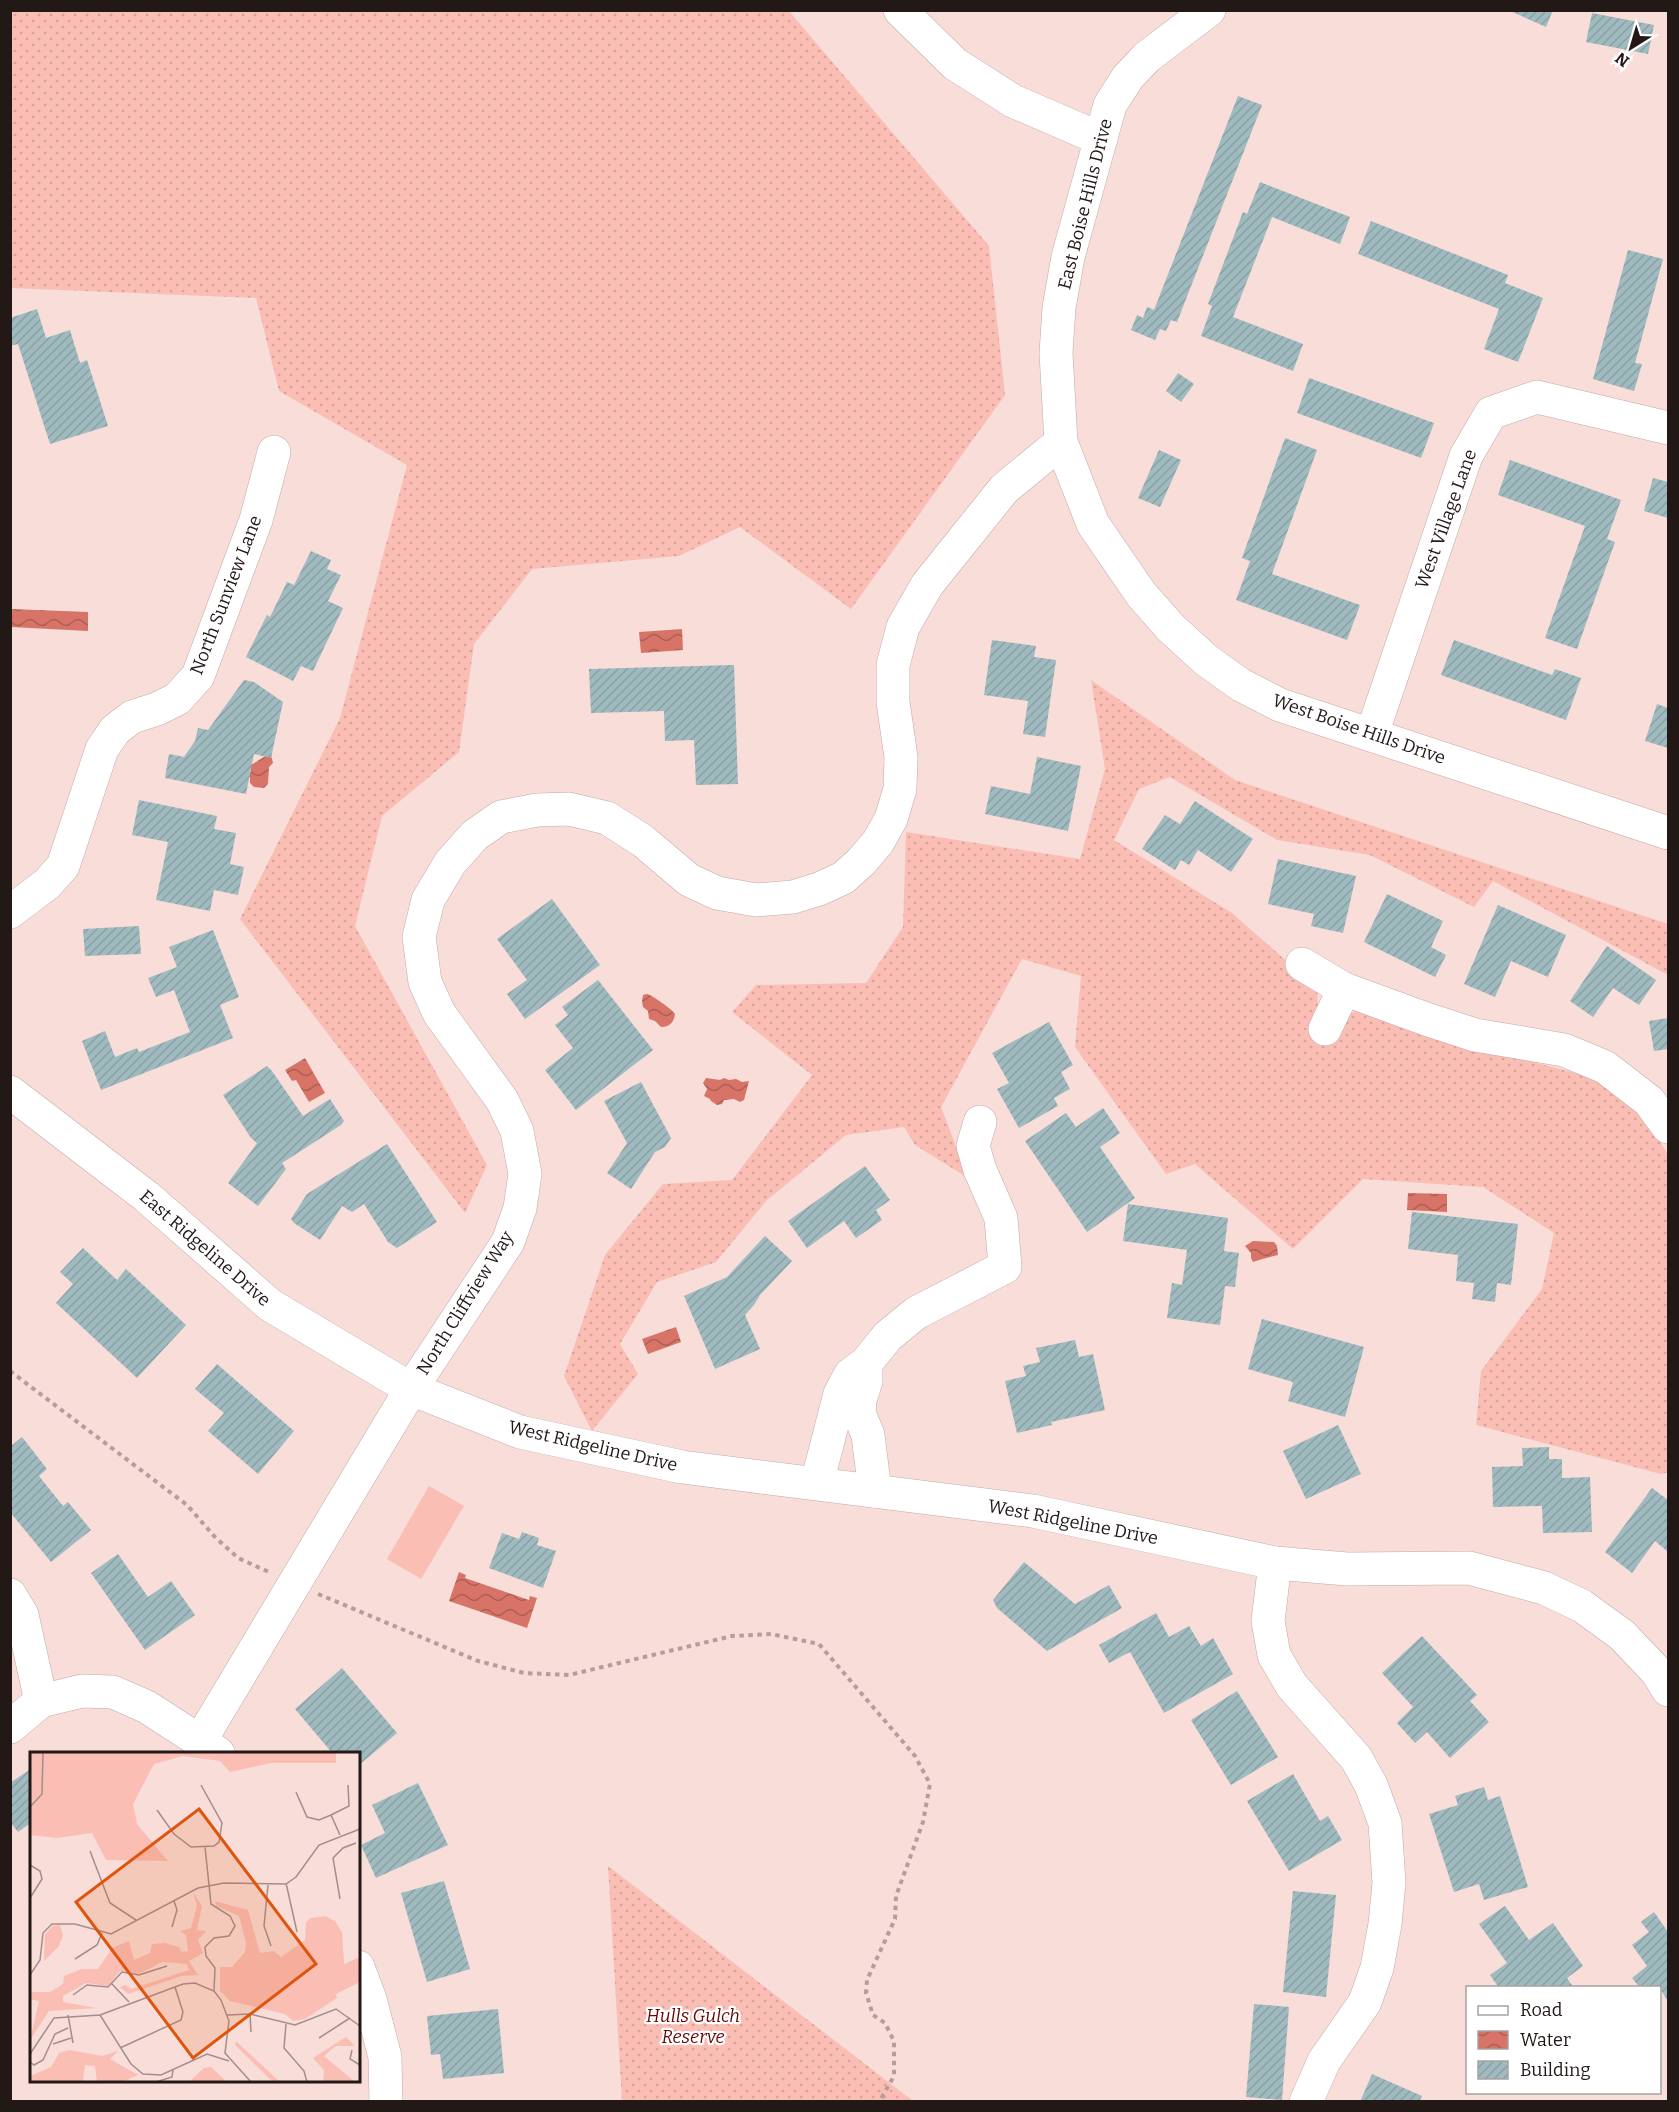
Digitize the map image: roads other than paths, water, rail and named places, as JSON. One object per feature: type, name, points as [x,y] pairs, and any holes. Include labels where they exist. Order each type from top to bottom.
[{"type":"street","points":[[900,10],[955,64],[1013,101],[1101,139]]},
{"type":"street","name":"East Boise Hills Drive","points":[[1061,442],[1056,353],[1059,308],[1068,257],[1110,105],[1128,77],[1147,57],[1209,10]]},
{"type":"street","name":"West Village Lane","points":[[1372,734],[1466,456],[1491,413],[1537,397],[1668,428]]},
{"type":"street","name":"West Boise Hills Drive","points":[[1061,442],[1094,524],[1141,594],[1170,627],[1206,660],[1251,690],[1280,705],[1668,833]]},
{"type":"street","name":"North Cliffview Way","points":[[209,1747],[411,1389],[508,1242],[520,1208],[525,1174],[517,1131],[502,1100],[439,1013],[424,982],[419,938],[428,900],[450,864],[475,835],[501,817],[537,810],[569,809],[607,818],[643,841],[689,880],[717,893],[756,900],[793,897],[843,878],[878,842],[891,819],[900,789],[901,757],[893,702],[893,665],[903,627],[927,585],[1004,489],[1061,442]]},
{"type":"street","name":"North Sunview Lane","points":[[10,912],[47,884],[63,866],[102,749],[116,730],[132,717],[177,699],[198,676],[256,520],[274,452]]},
{"type":"street","points":[[1302,964],[1344,989],[1475,1035],[1564,1050],[1605,1067],[1649,1101],[1668,1127]]},
{"type":"street","points":[[1325,1029],[1344,989]]},
{"type":"street","name":"East Ridgeline Drive","points":[[10,1092],[147,1197],[270,1305],[411,1389]]},
{"type":"street","points":[[817,1483],[848,1424],[840,1394],[850,1375],[866,1363],[888,1336],[916,1312],[1005,1267],[1001,1218],[980,1170],[973,1146],[980,1122]]},
{"type":"street","name":"West Ridgeline Drive","points":[[411,1389],[520,1432],[682,1467],[1033,1511],[1275,1563],[1347,1569],[1469,1568],[1544,1588],[1582,1606],[1622,1635],[1665,1675]]},
{"type":"street","points":[[848,1424],[868,1434],[875,1491]]},
{"type":"street","points":[[1275,1563],[1268,1621],[1274,1655],[1292,1686],[1356,1758],[1371,1785],[1386,1823],[1389,1883],[1377,1968],[1365,2002],[1323,2061],[1306,2102]]},
{"type":"street","points":[[10,1595],[22,1615],[41,1701]]},
{"type":"street","points":[[10,1727],[41,1701],[82,1691],[114,1692],[147,1707],[209,1747]]},
{"type":"street","points":[[360,1972],[370,1999],[384,2057],[386,2102]]},
{"type":"water","points":[[11,609],[88,612],[88,631],[11,627]]},
{"type":"water","points":[[682,629],[683,650],[641,653],[639,632]]},
{"type":"water","points":[[271,755],[273,763],[269,767],[268,784],[264,788],[254,787],[250,783],[250,777],[247,777],[247,772],[251,772],[251,765]]},
{"type":"water","points":[[647,994],[675,1014],[673,1022],[661,1027],[649,1019],[648,1011],[643,1007],[642,1001],[643,995]]},
{"type":"water","points":[[305,1058],[325,1093],[309,1102],[296,1080],[292,1081],[285,1070]]},
{"type":"water","points":[[706,1078],[749,1081],[744,1100],[740,1102],[734,1099],[724,1100],[722,1104],[717,1105],[704,1096],[707,1089],[703,1083]]},
{"type":"water","points":[[1408,1193],[1447,1194],[1447,1212],[1407,1210]]},
{"type":"water","points":[[1253,1241],[1274,1242],[1278,1255],[1253,1262],[1251,1253],[1245,1246]]},
{"type":"water","points":[[676,1327],[681,1342],[648,1354],[642,1339]]},
{"type":"water","points":[[459,1572],[466,1575],[465,1578],[529,1600],[530,1596],[537,1598],[527,1628],[449,1601]]},
{"type":"park label","name":"Hulls Gulch Reserve","points":[[693,2026]]}]
